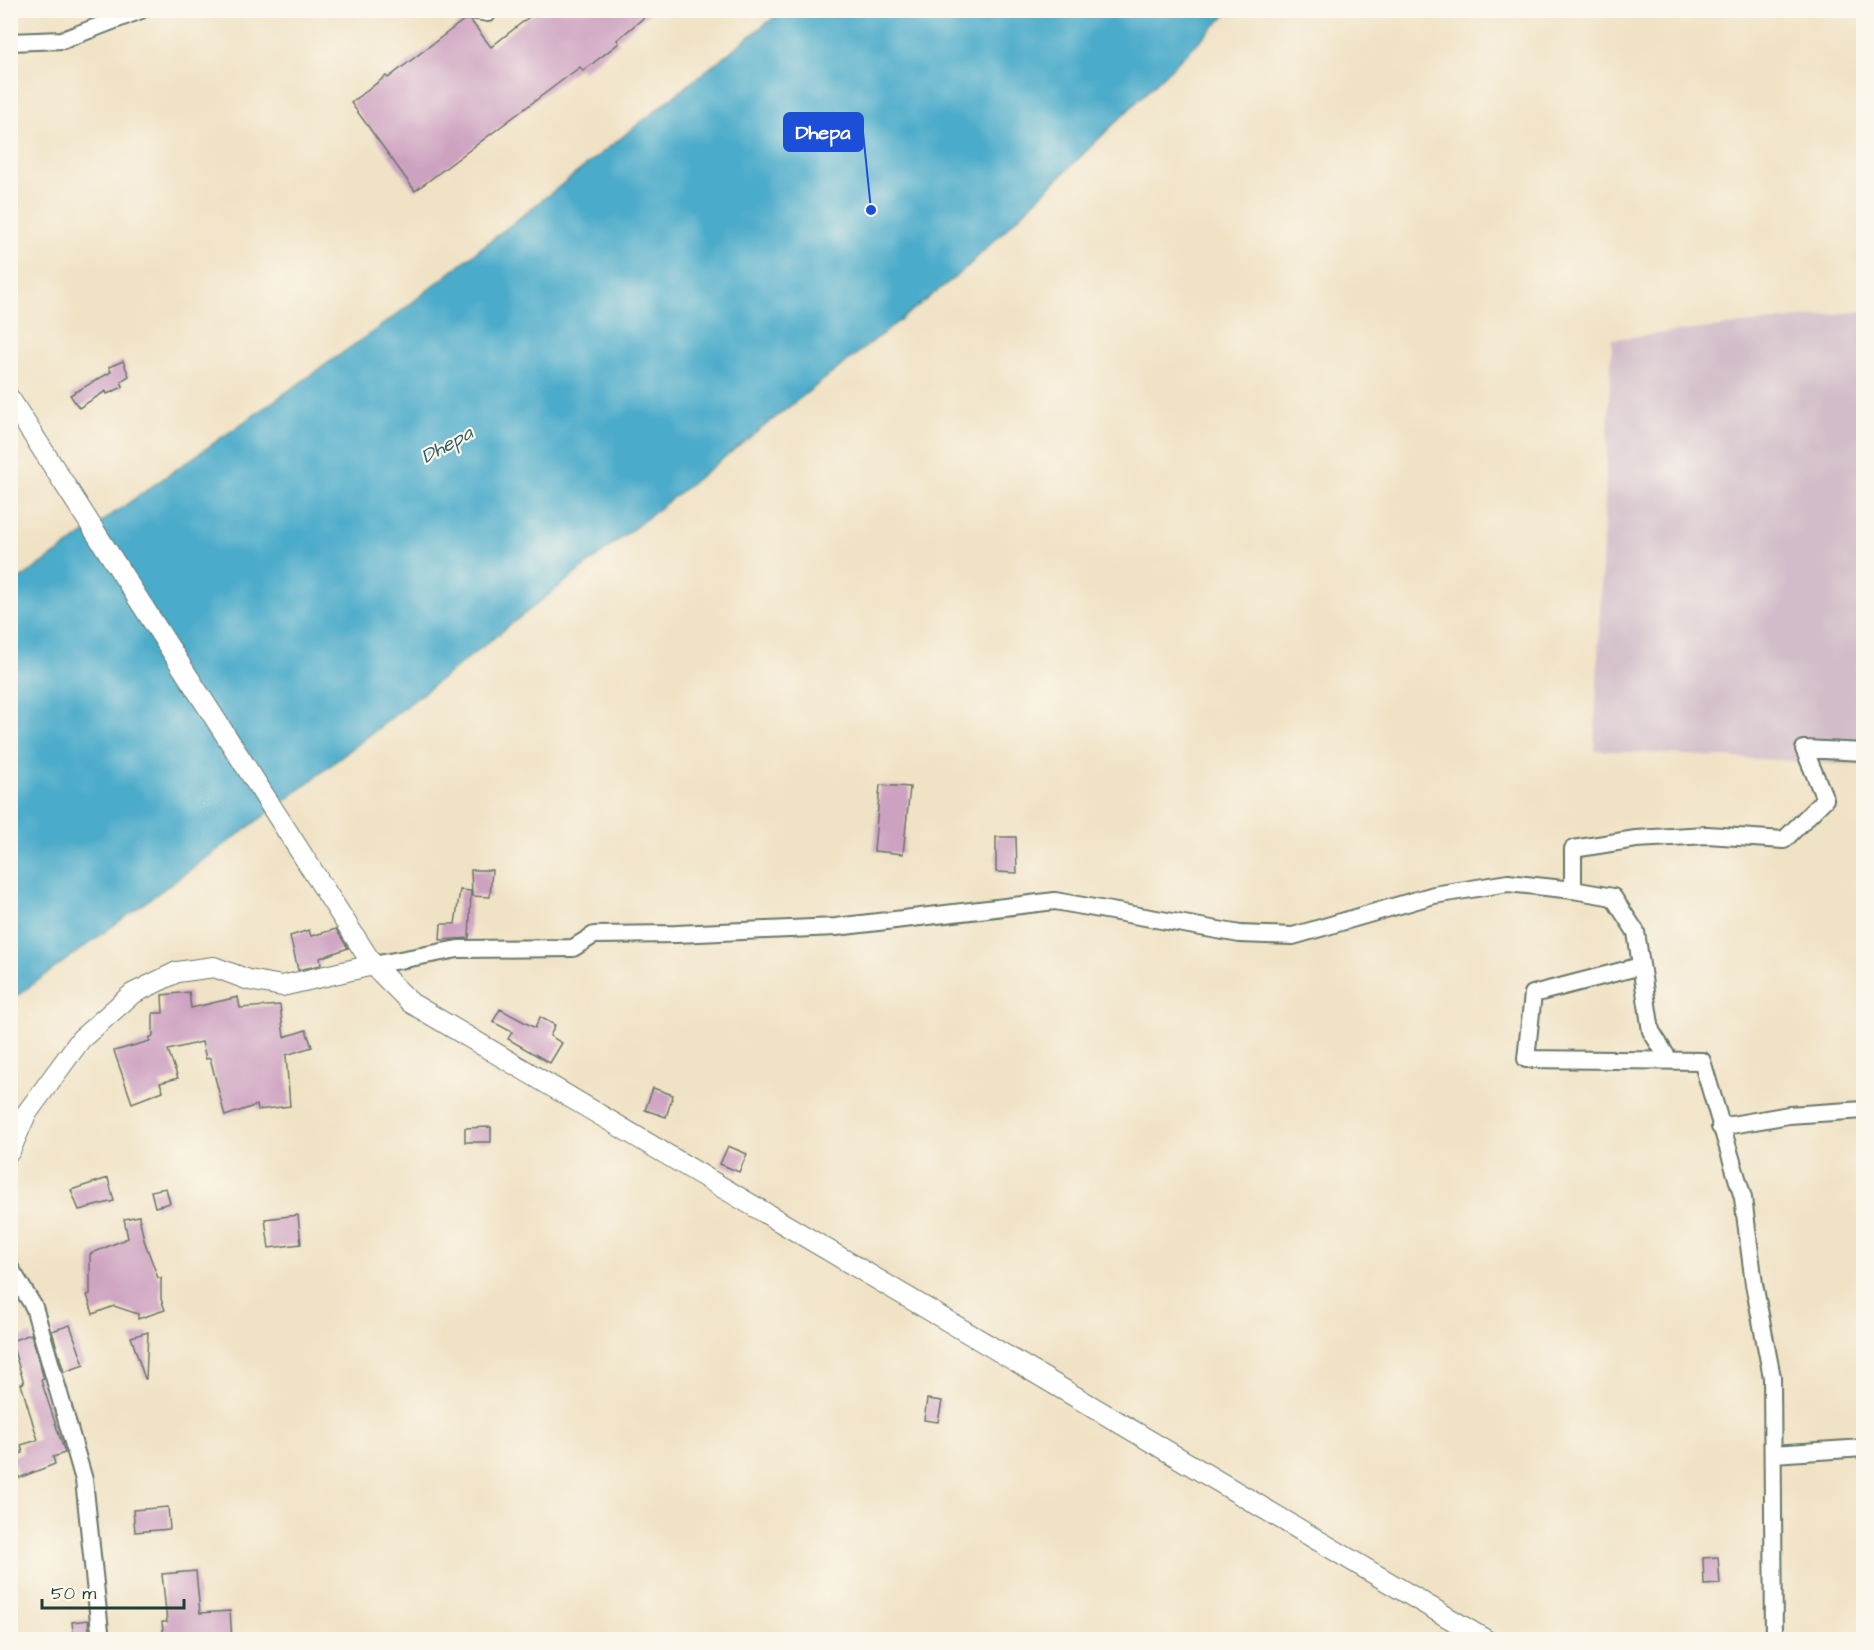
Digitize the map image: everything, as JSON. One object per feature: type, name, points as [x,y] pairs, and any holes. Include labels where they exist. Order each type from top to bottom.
[{"type":"street","points":[[10,42],[63,40],[141,10]]},
{"type":"street","points":[[471,10],[488,13]]},
{"type":"street","points":[[10,399],[373,965],[411,1003],[1486,1640]]},
{"type":"street","points":[[1573,890],[1573,849],[1636,839],[1707,835],[1784,840],[1825,799],[1804,749],[1863,752]]},
{"type":"street","points":[[10,1151],[26,1114],[81,1039],[132,994],[177,972],[214,967],[249,980],[282,986],[373,965],[458,949],[573,948],[594,935],[836,927],[1055,901],[1240,934],[1293,936],[1434,895],[1508,883],[1614,897],[1636,932],[1651,1031],[1669,1060]]},
{"type":"street","points":[[1641,966],[1533,994],[1526,1059],[1702,1061],[1743,1198],[1754,1284],[1772,1377],[1774,1640]]},
{"type":"street","points":[[1720,1127],[1789,1115],[1863,1110]]},
{"type":"street","points":[[10,1268],[34,1307],[84,1480],[101,1640]]},
{"type":"street","points":[[1773,1454],[1863,1448]]},
{"type":"shaded area","points":[[1863,311],[1863,765],[1594,750],[1612,339]]},
{"type":"water","points":[[782,11],[1230,11],[964,270],[290,797],[11,1000],[10,586],[395,316]]},
{"type":"building","points":[[538,10],[653,10],[617,40],[619,43],[583,71],[580,67],[415,191],[351,103],[386,76],[388,78],[465,19],[471,21],[491,47]]},
{"type":"building","points":[[123,361],[129,376],[121,381],[123,387],[107,394],[106,391],[79,408],[70,395],[111,372],[109,367]]},
{"type":"building","points":[[880,785],[910,787],[903,854],[874,851]]},
{"type":"building","points":[[996,837],[1016,837],[1017,873],[996,872]]},
{"type":"building","points":[[471,870],[492,870],[490,897],[472,896]]},
{"type":"building","points":[[460,890],[471,891],[469,938],[440,940],[441,924],[455,924]]},
{"type":"building","points":[[336,929],[348,948],[320,958],[321,965],[298,970],[290,936],[309,930],[311,936]]},
{"type":"building","points":[[189,992],[191,1008],[238,997],[240,1008],[280,1005],[284,1037],[306,1030],[312,1047],[286,1055],[290,1106],[258,1110],[257,1105],[225,1116],[210,1058],[206,1059],[202,1042],[168,1050],[178,1078],[160,1083],[163,1091],[132,1103],[114,1051],[150,1041],[149,1038],[153,1036],[153,1013],[163,1013],[162,995]]},
{"type":"building","points":[[500,1009],[535,1028],[540,1017],[555,1025],[550,1036],[562,1043],[550,1063],[508,1039],[512,1032],[493,1022]]},
{"type":"building","points":[[653,1088],[673,1095],[666,1117],[645,1110]]},
{"type":"building","points":[[491,1127],[491,1142],[465,1142],[465,1128]]},
{"type":"building","points":[[728,1146],[747,1154],[739,1172],[720,1164]]},
{"type":"building","points":[[108,1178],[114,1201],[79,1210],[71,1190]]},
{"type":"building","points":[[166,1188],[170,1203],[155,1207],[151,1191]]},
{"type":"building","points":[[298,1215],[301,1244],[269,1248],[265,1219]]},
{"type":"building","points":[[139,1216],[144,1240],[158,1278],[161,1278],[161,1299],[165,1310],[138,1319],[138,1314],[114,1306],[93,1314],[87,1295],[90,1294],[90,1254],[128,1238],[124,1219]]},
{"type":"building","points":[[70,1325],[84,1365],[64,1372],[52,1331]]},
{"type":"building","points":[[148,1332],[146,1379],[145,1379],[131,1337]]},
{"type":"building","points":[[31,1334],[44,1379],[41,1380],[65,1453],[53,1457],[55,1464],[19,1478],[11,1456],[23,1453],[21,1445],[38,1440],[11,1341]]},
{"type":"building","points":[[927,1399],[942,1401],[938,1422],[924,1420]]},
{"type":"building","points":[[168,1507],[170,1529],[135,1532],[133,1510]]},
{"type":"building","points":[[1718,1557],[1720,1584],[1704,1585],[1703,1558]]},
{"type":"building","points":[[196,1571],[200,1613],[230,1611],[232,1640],[164,1640],[162,1622],[167,1622],[162,1574]]},
{"type":"building","points":[[88,1620],[90,1640],[74,1640],[72,1622]]},
{"type":"place","name":"Dhepa","points":[[871,210]]}]
